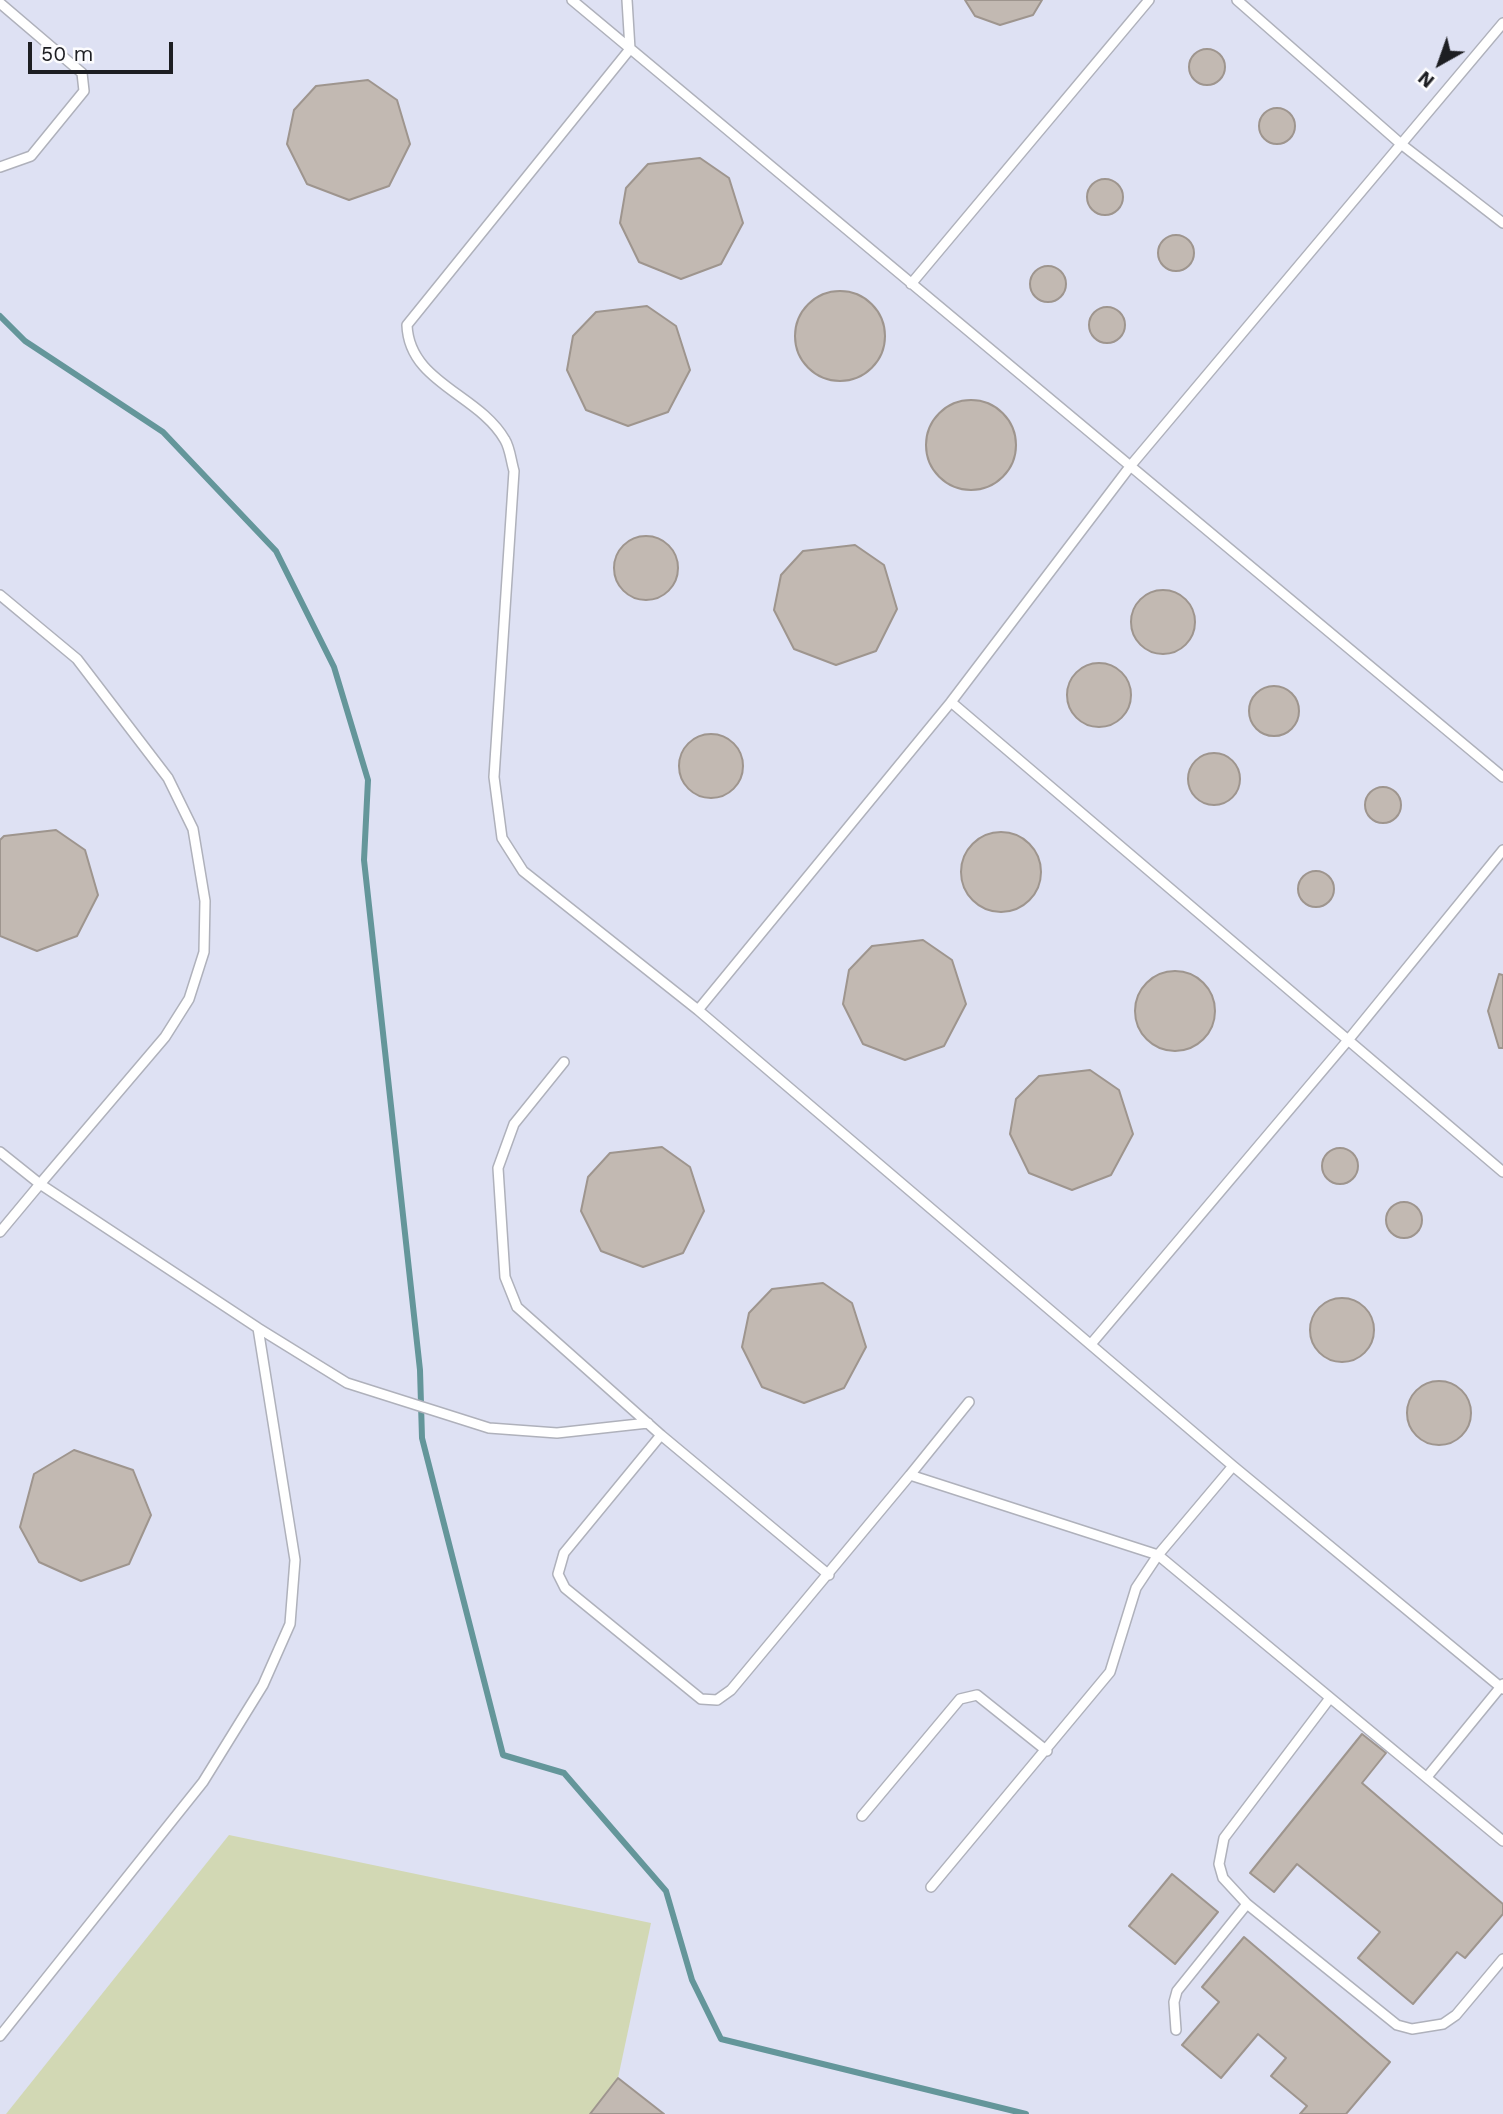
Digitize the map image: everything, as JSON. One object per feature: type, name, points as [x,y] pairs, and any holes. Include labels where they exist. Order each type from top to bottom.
[{"type":"lane","points":[[572,0],[911,284],[1132,464],[1503,777]]},
{"type":"lane","points":[[627,0],[630,49],[407,325],[408,344],[428,373],[486,417],[506,440],[514,471],[494,777],[502,838],[523,871],[698,1010],[1233,1466],[1502,1687],[1427,1777]]},
{"type":"lane","points":[[911,284],[1149,0]]},
{"type":"lane","points":[[1237,0],[1401,144],[1503,223]]},
{"type":"lane","points":[[0,3],[82,73],[84,91],[32,156],[0,167]]},
{"type":"lane","points":[[698,1010],[951,702],[1132,464],[1503,23]]},
{"type":"lane","points":[[0,595],[77,659],[167,778],[193,829],[205,901],[204,952],[189,999],[164,1037],[0,1232]]},
{"type":"lane","points":[[951,702],[1503,1172]]},
{"type":"lane","points":[[1091,1344],[1349,1039],[1503,850]]},
{"type":"lane","points":[[564,1062],[514,1124],[498,1168],[505,1277],[517,1307],[661,1435],[829,1575]]},
{"type":"lane","points":[[0,1152],[40,1184],[258,1328],[347,1383],[489,1428],[557,1433],[648,1423]]},
{"type":"lane","points":[[0,2036],[203,1782],[263,1685],[290,1623],[295,1560],[258,1328]]},
{"type":"lane","points":[[661,1435],[564,1553],[558,1574],[565,1588],[693,1695],[709,1701],[725,1696],[829,1575],[969,1402]]},
{"type":"lane","points":[[931,1887],[1047,1751],[1110,1672],[1128,1606],[1136,1588],[1158,1555],[1233,1466]]},
{"type":"lane","points":[[910,1475],[1158,1555],[1503,1841]]},
{"type":"lane","points":[[862,1816],[960,1699],[977,1695],[1047,1751]]},
{"type":"lane","points":[[1330,1698],[1224,1838],[1219,1864],[1223,1878],[1247,1904],[1384,2016],[1412,2029],[1428,2029],[1443,2024],[1456,2015],[1503,1958]]},
{"type":"lane","points":[[1176,2030],[1174,2002],[1177,1991],[1247,1904]]},
{"type":"shaded area","points":[[0,0],[1503,0],[1503,2114],[0,2114]]},
{"type":"green space","points":[[229,1835],[651,1923],[618,2078],[590,2114],[6,2114]]},
{"type":"building","points":[[965,0],[1042,0],[1033,15],[1000,25],[975,16]]},
{"type":"building","points":[[1207,49],[1220,54],[1225,67],[1220,80],[1207,85],[1194,80],[1189,67],[1194,54]]},
{"type":"building","points":[[368,80],[397,100],[410,144],[389,186],[349,200],[307,184],[287,144],[294,110],[316,86]]},
{"type":"building","points":[[1277,108],[1290,113],[1295,126],[1290,139],[1277,144],[1264,139],[1259,126],[1264,113]]},
{"type":"building","points":[[700,158],[729,178],[743,223],[721,264],[681,279],[639,262],[620,223],[626,188],[648,164]]},
{"type":"building","points":[[1105,179],[1118,184],[1123,197],[1118,210],[1105,215],[1092,210],[1087,197],[1092,184]]},
{"type":"building","points":[[1176,235],[1189,240],[1194,253],[1189,266],[1176,271],[1163,266],[1158,253],[1163,240]]},
{"type":"building","points":[[1048,266],[1061,271],[1066,284],[1061,297],[1048,302],[1035,297],[1030,284],[1035,271]]},
{"type":"building","points":[[831,291],[849,291],[865,298],[878,311],[885,327],[885,345],[878,361],[865,374],[849,381],[831,381],[815,374],[802,361],[795,345],[795,327],[802,311],[815,298]]},
{"type":"building","points":[[647,306],[676,326],[690,370],[668,412],[628,426],[586,410],[567,370],[573,336],[596,312]]},
{"type":"building","points":[[1107,307],[1120,312],[1125,325],[1120,338],[1107,343],[1094,338],[1089,325],[1094,312]]},
{"type":"building","points":[[962,400],[980,400],[996,407],[1009,420],[1016,436],[1016,454],[1009,470],[996,483],[980,490],[962,490],[946,483],[933,470],[926,454],[926,436],[933,420],[946,407]]},
{"type":"building","points":[[646,536],[669,545],[678,568],[669,591],[646,600],[623,591],[614,568],[623,545]]},
{"type":"building","points":[[855,545],[884,565],[897,609],[876,651],[836,665],[794,649],[774,610],[781,575],[803,551]]},
{"type":"building","points":[[1163,590],[1186,599],[1195,622],[1186,645],[1163,654],[1140,645],[1131,622],[1140,599]]},
{"type":"building","points":[[1099,663],[1122,672],[1131,695],[1122,718],[1099,727],[1076,718],[1067,695],[1076,672]]},
{"type":"building","points":[[1264,687],[1284,687],[1298,701],[1298,721],[1284,735],[1264,735],[1250,721],[1250,701]]},
{"type":"building","points":[[711,734],[734,743],[743,766],[734,789],[711,798],[688,789],[679,766],[688,743]]},
{"type":"building","points":[[1214,753],[1224,755],[1232,761],[1238,769],[1238,789],[1232,797],[1224,803],[1214,805],[1204,803],[1196,797],[1190,789],[1188,779],[1190,769],[1196,761],[1204,755]]},
{"type":"building","points":[[1383,787],[1396,792],[1401,805],[1396,818],[1383,823],[1370,818],[1365,805],[1370,792]]},
{"type":"building","points":[[56,830],[85,850],[98,895],[77,936],[37,951],[0,936],[0,840],[4,836]]},
{"type":"building","points":[[1001,832],[1016,835],[1029,844],[1038,857],[1041,872],[1038,887],[1029,900],[1016,909],[1001,912],[986,909],[973,900],[964,887],[961,872],[964,857],[973,844],[986,835]]},
{"type":"building","points":[[1316,871],[1329,876],[1334,889],[1329,902],[1316,907],[1303,902],[1298,889],[1303,876]]},
{"type":"building","points":[[923,940],[952,960],[966,1004],[944,1046],[905,1060],[863,1044],[843,1004],[849,970],[872,946]]},
{"type":"building","points":[[1175,971],[1190,974],[1203,983],[1212,996],[1215,1011],[1212,1026],[1203,1039],[1190,1048],[1175,1051],[1160,1048],[1147,1039],[1138,1026],[1135,1011],[1138,996],[1147,983],[1160,974]]},
{"type":"building","points":[[1499,974],[1503,975],[1503,1048],[1499,1048],[1488,1011]]},
{"type":"building","points":[[1090,1070],[1119,1090],[1133,1134],[1111,1175],[1072,1190],[1029,1173],[1010,1134],[1016,1099],[1039,1076]]},
{"type":"building","points":[[662,1147],[690,1167],[704,1211],[683,1253],[643,1267],[601,1251],[581,1211],[588,1177],[610,1153]]},
{"type":"building","points":[[1340,1148],[1353,1153],[1358,1166],[1353,1179],[1340,1184],[1327,1179],[1322,1166],[1327,1153]]},
{"type":"building","points":[[1404,1202],[1417,1207],[1422,1220],[1417,1233],[1404,1238],[1391,1233],[1386,1220],[1391,1207]]},
{"type":"building","points":[[823,1283],[852,1303],[866,1347],[844,1388],[804,1403],[762,1387],[742,1347],[749,1313],[772,1289]]},
{"type":"building","points":[[1342,1298],[1365,1307],[1374,1330],[1365,1353],[1342,1362],[1319,1353],[1310,1330],[1319,1307]]},
{"type":"building","points":[[1439,1381],[1451,1383],[1462,1390],[1469,1401],[1469,1425],[1462,1436],[1451,1443],[1439,1445],[1427,1443],[1416,1436],[1409,1425],[1407,1413],[1409,1401],[1416,1390],[1427,1383]]},
{"type":"building","points":[[74,1450],[133,1470],[151,1515],[129,1564],[81,1581],[39,1562],[20,1527],[34,1474]]},
{"type":"building","points":[[1362,1734],[1386,1753],[1362,1783],[1503,1904],[1503,1914],[1465,1958],[1457,1952],[1413,2004],[1358,1958],[1380,1932],[1297,1864],[1274,1892],[1250,1873]]},
{"type":"building","points":[[1172,1874],[1218,1912],[1175,1964],[1129,1926]]},
{"type":"building","points":[[1244,1937],[1390,2062],[1346,2114],[1300,2114],[1307,2106],[1271,2076],[1286,2058],[1258,2034],[1221,2078],[1182,2045],[1219,2002],[1202,1987]]},
{"type":"building","points":[[618,2078],[664,2114],[590,2114]]},
{"type":"waterway","points":[[0,316],[25,341],[163,432],[276,551],[334,667],[368,780],[364,860],[420,1370],[422,1438],[503,1755],[564,1773],[666,1891],[692,1980],[721,2039],[1026,2114]]}]
